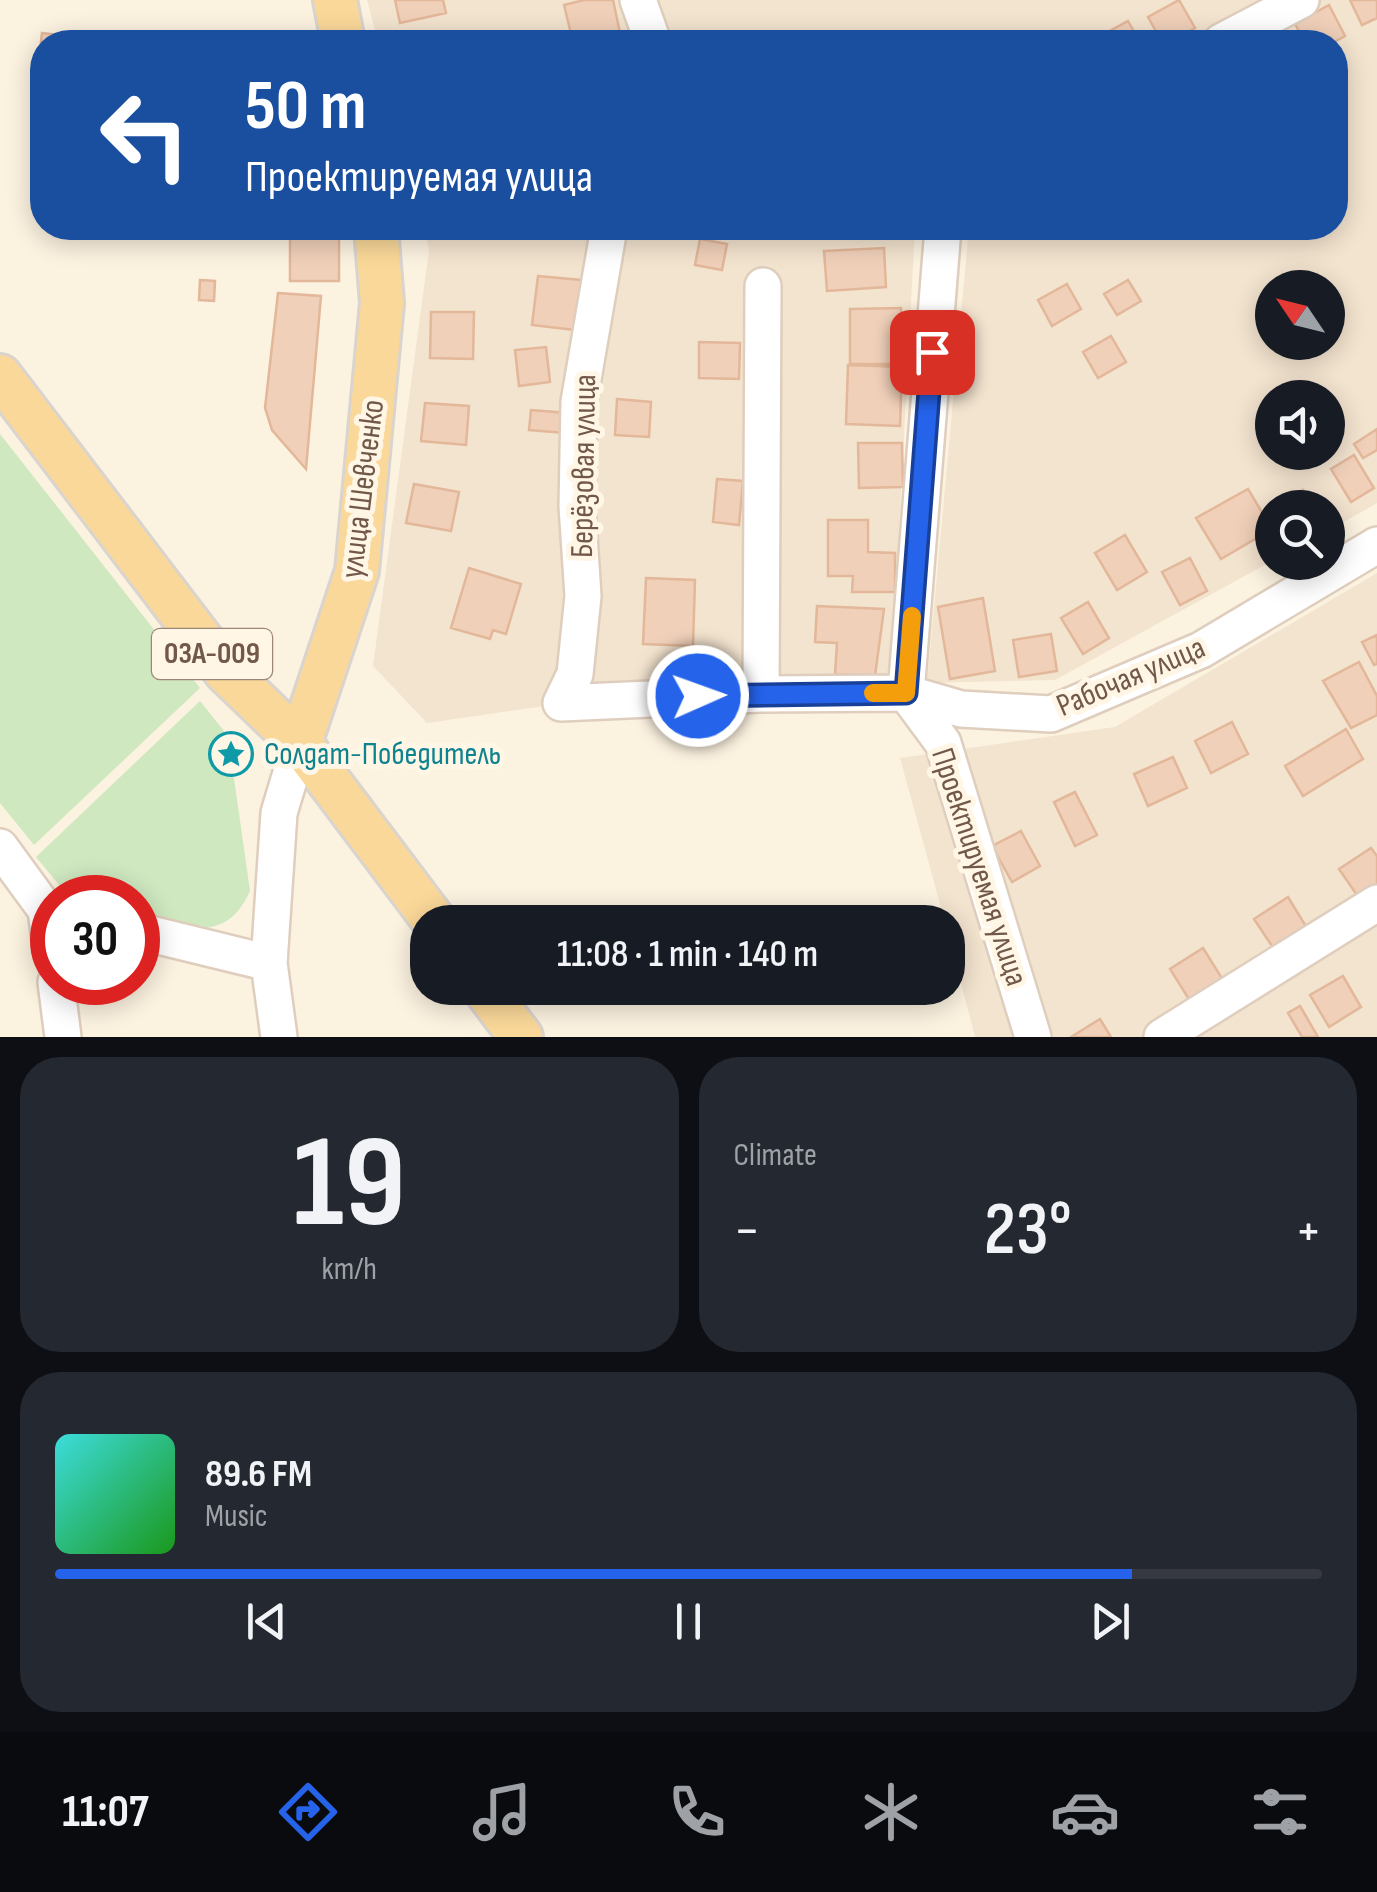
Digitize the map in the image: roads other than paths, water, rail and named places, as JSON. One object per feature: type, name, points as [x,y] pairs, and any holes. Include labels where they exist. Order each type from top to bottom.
[{"type":"main road","points":[[335,0],[341,30]]},
{"type":"main road","name":"улица Шевченко","points":[[300,744],[357,571],[382,303],[377,240]]},
{"type":"main road","name":"03А-009","points":[[0,376],[226,672],[300,744],[422,905]]},
{"type":"main road","points":[[497,1005],[522,1037]]},
{"type":"street","points":[[638,0],[649,30]]},
{"type":"street","points":[[1244,30],[1301,0]]},
{"type":"street","name":"Берёзовая улица","points":[[561,703],[575,674],[583,596],[577,506],[578,402],[607,240]]},
{"type":"street","points":[[906,693],[942,240]]},
{"type":"street","points":[[761,694],[763,286]]},
{"type":"street","name":"Рабочая улица","points":[[561,703],[761,694],[906,693],[961,709],[1051,714],[1201,650],[1377,545]]},
{"type":"street","name":"Проектируемая улица","points":[[906,693],[943,744],[1033,1037]]},
{"type":"street","points":[[278,1037],[270,963],[279,813],[300,744]]},
{"type":"street","points":[[0,848],[12,876]]},
{"type":"street","points":[[1162,1037],[1377,904]]},
{"type":"street","points":[[160,936],[270,963]]},
{"type":"street","points":[[59,1005],[64,1037]]},
{"type":"place","name":"Солдат-Победитель","points":[[231,754]]}]
